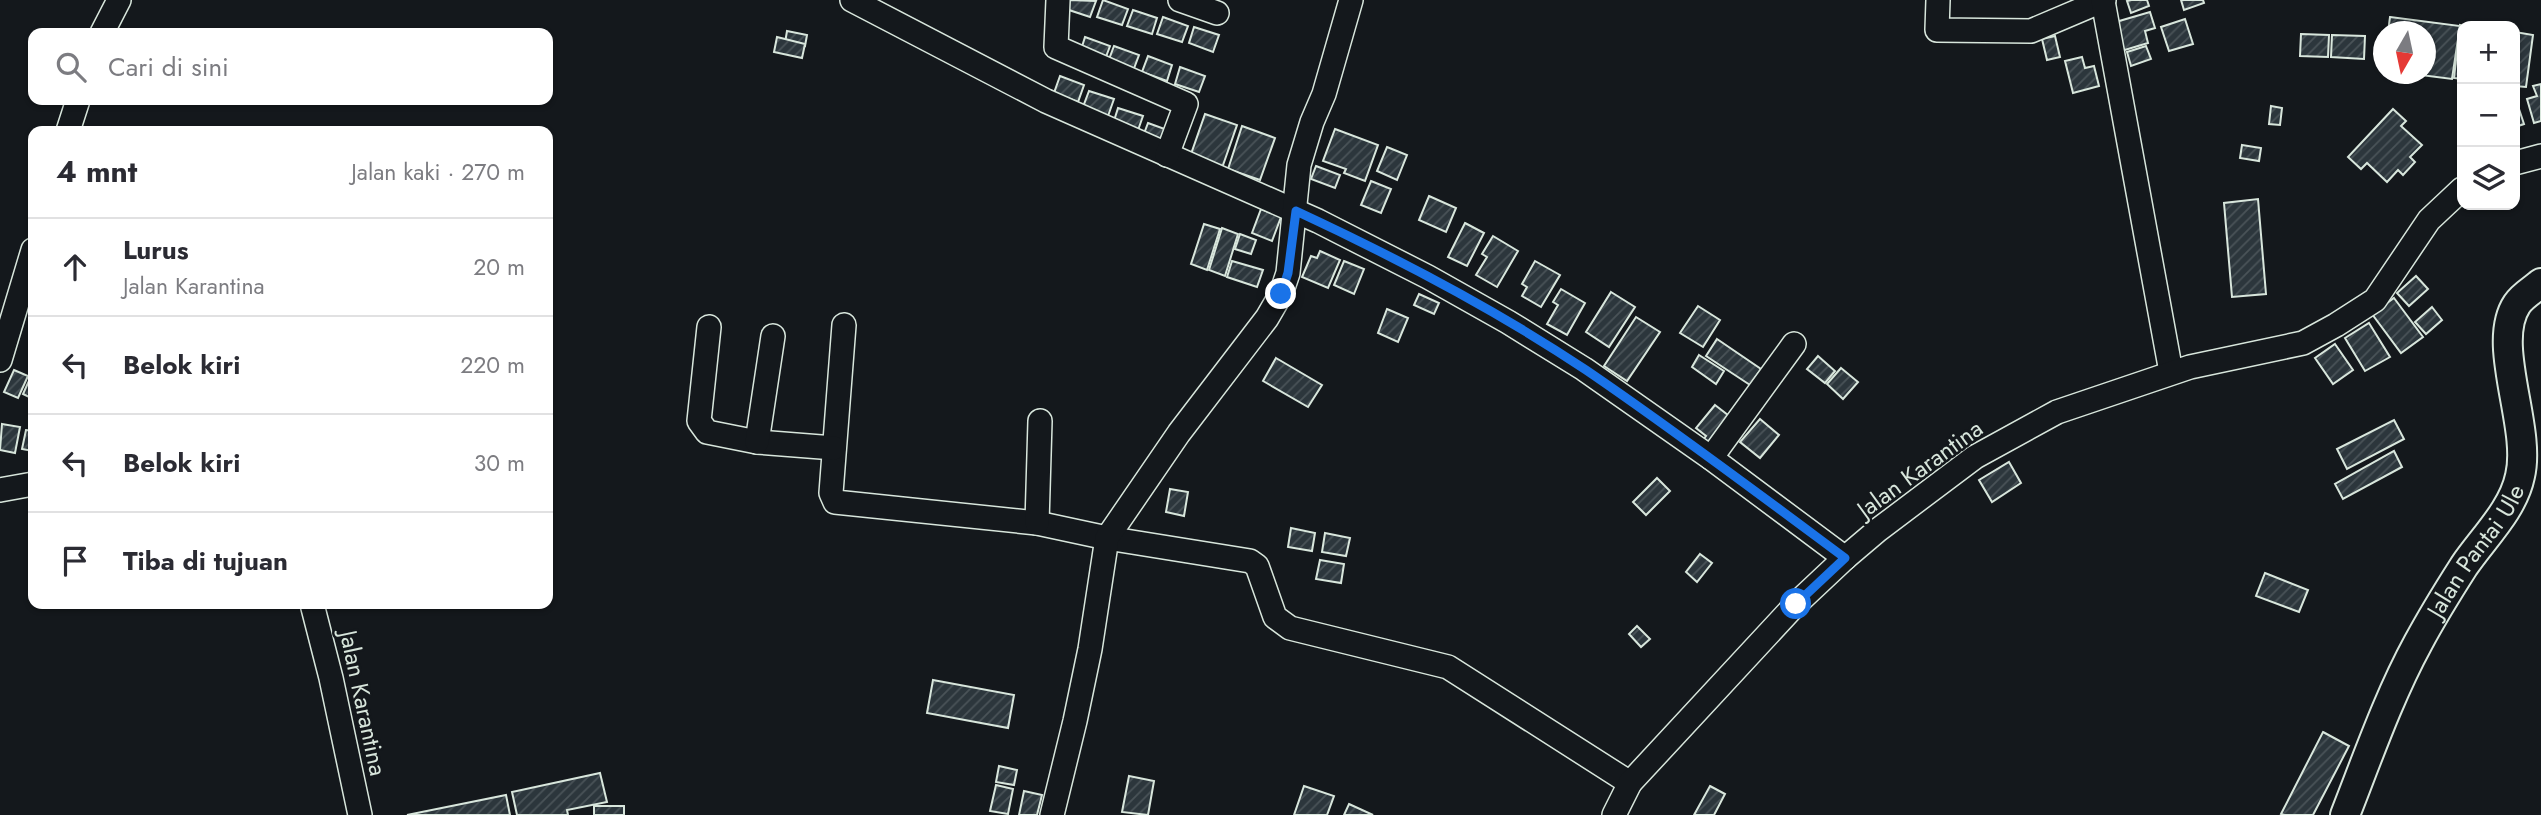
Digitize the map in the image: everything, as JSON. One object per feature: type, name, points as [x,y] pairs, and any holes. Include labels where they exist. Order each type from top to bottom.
[{"type":"main road","name":"Jalan Pantai Ule","points":[[2345,815],[2417,645],[2464,566],[2511,500],[2519,481],[2524,458],[2508,345],[2509,323],[2517,303],[2541,283]]},
{"type":"street","points":[[105,28],[119,0]]},
{"type":"street","points":[[852,0],[1046,101],[1296,211],[1428,277],[1584,369],[1711,458],[1845,558]]},
{"type":"street","points":[[1058,0],[1056,47],[1186,104],[1167,156]]},
{"type":"street","points":[[1180,0],[1217,13]]},
{"type":"street","points":[[1052,815],[1090,649],[1107,538],[1179,433],[1267,318],[1281,294],[1288,273],[1299,165],[1324,94],[1351,0]]},
{"type":"street","points":[[1938,0],[1937,30],[2031,31],[2103,0],[2171,372]]},
{"type":"street","points":[[70,126],[76,105]]},
{"type":"street","points":[[2520,162],[2541,156]]},
{"type":"street","name":"Jalan Karantina","points":[[1614,815],[1630,783],[1796,604],[1878,530],[1975,457],[2057,412],[2171,372],[2303,343],[2336,325],[2375,300],[2428,220],[2457,194]]},
{"type":"street","points":[[0,360],[28,267]]},
{"type":"street","points":[[844,325],[831,493],[835,502],[1037,523],[1254,563],[1275,617],[1290,628],[1448,667],[1630,783]]},
{"type":"street","points":[[709,327],[699,421],[707,432],[757,442],[834,448]]},
{"type":"street","points":[[757,442],[773,336]]},
{"type":"street","points":[[1711,458],[1794,344]]},
{"type":"street","points":[[1037,523],[1040,421]]},
{"type":"street","points":[[0,490],[28,485]]},
{"type":"street","name":"Jalan Karantina","points":[[314,609],[360,815]]},
{"type":"building","points":[[1069,0],[1096,1],[1090,17],[1066,9]]},
{"type":"building","points":[[1103,0],[1128,9],[1122,25],[1097,17]]},
{"type":"building","points":[[2147,0],[2149,6],[2131,13],[2127,1]]},
{"type":"building","points":[[2181,0],[2203,0],[2204,3],[2184,10]]},
{"type":"building","points":[[1133,10],[1157,18],[1152,34],[1127,26]]},
{"type":"building","points":[[2150,12],[2155,28],[2145,31],[2148,43],[2118,52],[2109,24]]},
{"type":"building","points":[[1163,17],[1188,26],[1182,42],[1157,34]]},
{"type":"building","points":[[2390,17],[2421,21],[2389,21]]},
{"type":"building","points":[[2185,19],[2193,44],[2169,51],[2161,27]]},
{"type":"building","points":[[2436,23],[2457,26],[2452,79],[2436,77]]},
{"type":"building","points":[[1194,27],[1219,35],[1213,52],[1189,43]]},
{"type":"building","points":[[787,31],[807,35],[805,46],[785,43]]},
{"type":"building","points":[[2520,33],[2533,35],[2526,87],[2520,86]]},
{"type":"building","points":[[2301,34],[2329,35],[2328,57],[2300,56]]},
{"type":"building","points":[[2332,35],[2365,36],[2364,59],[2331,57]]},
{"type":"building","points":[[2055,36],[2060,57],[2047,60],[2042,39]]},
{"type":"building","points":[[777,37],[805,44],[802,58],[774,52]]},
{"type":"building","points":[[1085,37],[1110,46],[1104,62],[1080,53]]},
{"type":"building","points":[[1114,46],[1139,55],[1133,71],[1108,62]]},
{"type":"building","points":[[2146,46],[2151,59],[2131,66],[2127,52]]},
{"type":"building","points":[[2457,52],[2457,78],[2454,78]]},
{"type":"building","points":[[1148,56],[1172,65],[1167,81],[1142,72]]},
{"type":"building","points":[[2082,57],[2085,68],[2094,66],[2099,86],[2073,93],[2065,61]]},
{"type":"building","points":[[1180,67],[1205,76],[1199,92],[1175,84]]},
{"type":"building","points":[[1060,76],[1084,85],[1078,102],[1054,93]]},
{"type":"building","points":[[2541,84],[2541,121],[2534,123],[2527,99],[2537,96],[2533,86]]},
{"type":"building","points":[[1089,91],[1114,99],[1108,116],[1083,107]]},
{"type":"building","points":[[2271,106],[2282,108],[2280,125],[2269,124]]},
{"type":"building","points":[[1118,108],[1143,116],[1137,133],[1113,124]]},
{"type":"building","points":[[2393,109],[2406,121],[2401,126],[2422,145],[2410,157],[2415,162],[2403,175],[2398,170],[2387,182],[2367,163],[2361,169],[2348,157]]},
{"type":"building","points":[[1205,114],[1237,125],[1222,168],[1190,157]]},
{"type":"building","points":[[1148,123],[1173,132],[1167,148],[1142,139]]},
{"type":"building","points":[[1242,126],[1275,138],[1260,180],[1228,169]]},
{"type":"building","points":[[1335,129],[1378,145],[1365,181],[1344,173],[1346,169],[1323,161]]},
{"type":"building","points":[[2242,145],[2261,148],[2259,161],[2240,158]]},
{"type":"building","points":[[1387,147],[1407,155],[1397,180],[1377,171]]},
{"type":"building","points":[[1316,166],[1340,175],[1335,188],[1311,179]]},
{"type":"building","points":[[1371,181],[1391,189],[1381,213],[1361,205]]},
{"type":"building","points":[[1429,196],[1456,208],[1446,232],[1419,220]]},
{"type":"building","points":[[2258,199],[2266,294],[2232,297],[2224,203]]},
{"type":"building","points":[[1261,209],[1281,217],[1272,241],[1252,233]]},
{"type":"building","points":[[1465,223],[1484,233],[1467,266],[1448,257]]},
{"type":"building","points":[[1204,224],[1220,229],[1207,270],[1191,264]]},
{"type":"building","points":[[1222,228],[1238,234],[1225,276],[1209,270]]},
{"type":"building","points":[[1240,234],[1256,240],[1251,254],[1235,249]]},
{"type":"building","points":[[1493,236],[1518,251],[1497,287],[1476,275],[1487,257],[1482,254]]},
{"type":"building","points":[[1320,251],[1340,260],[1328,288],[1302,277],[1311,256],[1317,258]]},
{"type":"building","points":[[1232,261],[1263,270],[1257,287],[1227,277]]},
{"type":"building","points":[[1344,261],[1364,269],[1354,294],[1334,285]]},
{"type":"building","points":[[1535,261],[1560,275],[1541,307],[1522,296],[1527,287],[1522,284]]},
{"type":"building","points":[[2416,276],[2428,289],[2409,306],[2397,293]]},
{"type":"building","points":[[1561,289],[1585,303],[1567,335],[1547,324],[1558,305],[1553,302]]},
{"type":"building","points":[[1611,292],[1635,307],[1609,347],[1586,332]]},
{"type":"building","points":[[1419,294],[1439,303],[1434,314],[1414,305]]},
{"type":"building","points":[[2394,298],[2423,337],[2401,353],[2372,314]]},
{"type":"building","points":[[1698,306],[1720,320],[1703,347],[1680,333]]},
{"type":"building","points":[[2432,307],[2442,320],[2426,334],[2415,322]]},
{"type":"building","points":[[1387,309],[1408,318],[1398,342],[1378,333]]},
{"type":"building","points":[[1636,317],[1660,332],[1627,381],[1604,366]]},
{"type":"building","points":[[2369,323],[2390,357],[2365,371],[2345,338]]},
{"type":"building","points":[[1717,339],[1761,369],[1750,385],[1706,356]]},
{"type":"building","points":[[2335,344],[2353,370],[2333,384],[2315,358]]},
{"type":"building","points":[[1699,355],[1724,371],[1716,384],[1692,367]]},
{"type":"building","points":[[1818,356],[1835,371],[1825,383],[1807,369]]},
{"type":"building","points":[[1276,358],[1322,385],[1308,407],[1263,381]]},
{"type":"building","points":[[1841,368],[1858,382],[1843,399],[1827,384]]},
{"type":"building","points":[[14,370],[28,376],[18,398],[4,392]]},
{"type":"building","points":[[28,383],[28,396],[23,394]]},
{"type":"building","points":[[1715,405],[1733,419],[1711,446],[1703,440],[1706,436],[1696,428]]},
{"type":"building","points":[[1760,419],[1779,435],[1760,458],[1740,442]]},
{"type":"building","points":[[2394,420],[2404,439],[2347,469],[2337,449]]},
{"type":"building","points":[[2,424],[20,427],[15,453],[0,450]]},
{"type":"building","points":[[26,430],[28,430],[28,450],[22,449]]},
{"type":"building","points":[[2394,451],[2402,467],[2343,499],[2335,484]]},
{"type":"building","points":[[2009,462],[2021,483],[1992,502],[1979,480]]},
{"type":"building","points":[[1657,478],[1670,491],[1646,515],[1633,502]]},
{"type":"building","points":[[1170,489],[1188,492],[1184,516],[1166,512]]},
{"type":"building","points":[[1291,528],[1315,533],[1312,551],[1288,547]]},
{"type":"building","points":[[1325,533],[1350,538],[1346,556],[1322,552]]},
{"type":"building","points":[[1700,554],[1712,563],[1697,582],[1686,572]]},
{"type":"building","points":[[1320,560],[1344,564],[1341,583],[1316,579]]},
{"type":"building","points":[[2265,573],[2308,590],[2299,612],[2256,596]]},
{"type":"building","points":[[1637,626],[1650,639],[1641,647],[1629,634]]},
{"type":"building","points":[[933,680],[1014,695],[1008,728],[927,713]]},
{"type":"building","points":[[2323,732],[2349,746],[2313,815],[2281,814]]},
{"type":"building","points":[[999,766],[1017,770],[1014,785],[996,782]]},
{"type":"building","points":[[600,773],[607,802],[567,810],[568,815],[517,815],[512,792]]},
{"type":"building","points":[[1129,776],[1154,781],[1148,815],[1122,812]]},
{"type":"building","points":[[996,785],[1013,789],[1008,814],[990,811]]},
{"type":"building","points":[[1304,786],[1334,796],[1327,815],[1294,815]]},
{"type":"building","points":[[1710,786],[1725,794],[1714,815],[1694,815]]},
{"type":"building","points":[[1024,791],[1042,795],[1037,815],[1019,815]]},
{"type":"building","points":[[506,795],[510,815],[407,815]]},
{"type":"building","points":[[1349,804],[1373,815],[1344,815]]},
{"type":"building","points":[[594,806],[624,806],[624,815],[594,815]]},
{"type":"route","points":[[1281,294],[1288,273],[1296,211],[1428,277],[1508,322],[1584,369],[1711,458],[1845,558],[1796,604]]}]
